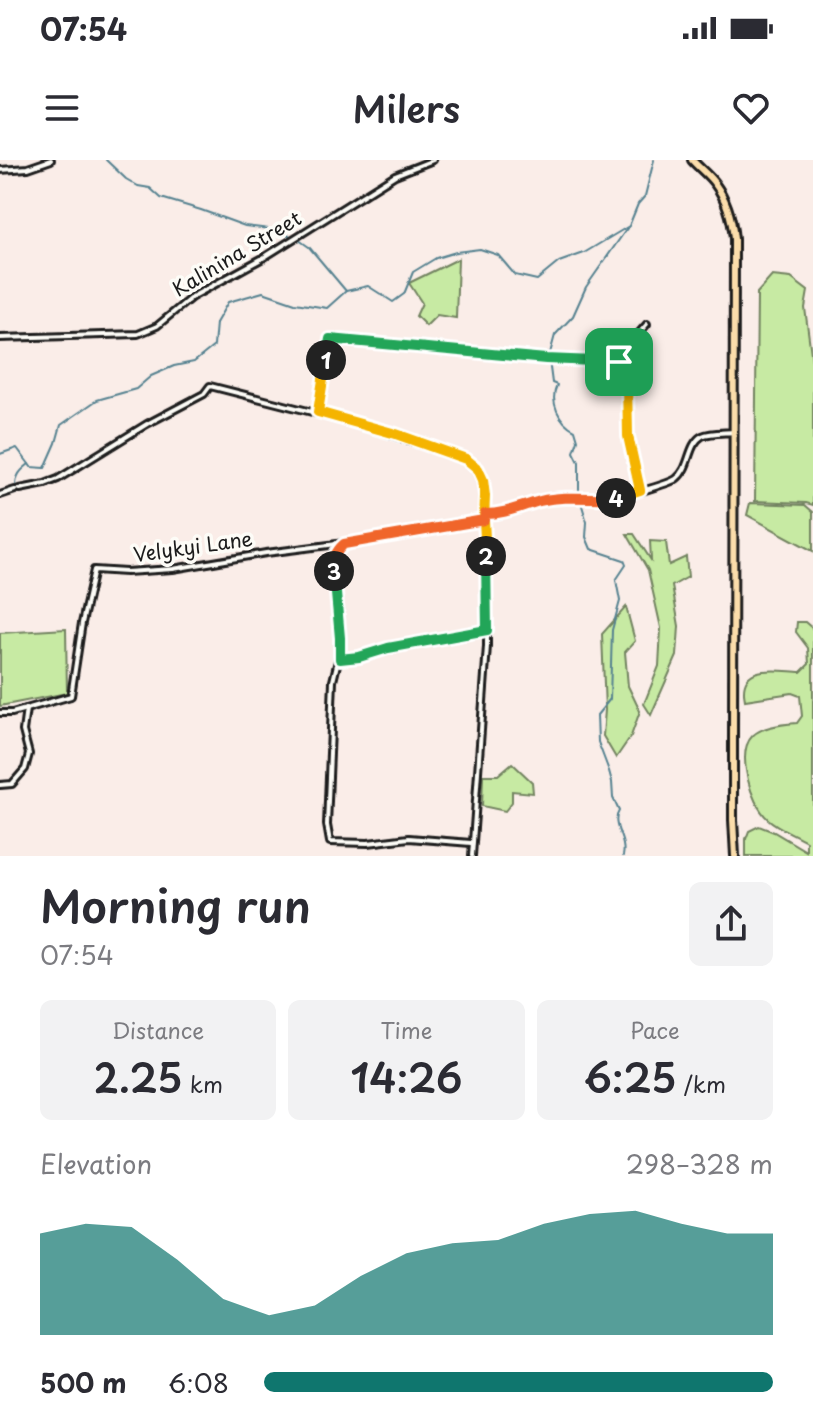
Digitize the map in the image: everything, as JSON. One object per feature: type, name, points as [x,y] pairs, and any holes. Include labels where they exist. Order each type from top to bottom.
[{"type":"main road","points":[[692,160],[723,196],[733,226],[735,856]]},
{"type":"street","points":[[0,170],[28,168],[51,160]]},
{"type":"street","name":"Kalinina Street","points":[[0,338],[138,334],[157,326],[192,297],[263,258],[395,175],[433,160]]},
{"type":"street","points":[[619,362],[647,324]]},
{"type":"street","points":[[318,412],[330,339],[546,359],[619,362]]},
{"type":"street","points":[[619,362],[627,381],[628,436],[640,490]]},
{"type":"street","points":[[0,495],[58,479],[147,424],[204,394],[210,386],[396,434],[466,459],[478,469],[483,480],[487,583],[487,630],[472,856]]},
{"type":"street","name":"Velykyi Lane","points":[[0,713],[12,713],[71,696],[94,570],[126,572],[173,569],[344,544],[499,514],[541,501],[589,497],[613,499],[674,481],[686,469],[693,446],[701,437],[734,432]]},
{"type":"street","points":[[344,544],[336,553],[334,566],[340,659],[333,681],[327,825],[330,842],[368,843],[409,838],[472,843]]},
{"type":"street","points":[[340,659],[487,630]]},
{"type":"street","points":[[0,785],[12,784],[25,769],[29,754],[23,731],[26,709]]},
{"type":"green space","points":[[458,259],[456,318],[437,315],[426,326],[416,316],[422,303],[409,283]]},
{"type":"green space","points":[[772,276],[791,278],[808,291],[805,308],[813,369],[813,505],[755,501],[757,293]]},
{"type":"green space","points":[[750,503],[805,505],[813,512],[813,551],[747,515]]},
{"type":"green space","points":[[627,534],[634,534],[651,560],[650,541],[666,542],[669,565],[686,557],[688,577],[672,586],[679,626],[677,656],[651,715],[644,704],[659,666],[661,628],[648,570]]},
{"type":"green space","points":[[626,607],[635,641],[625,652],[628,686],[640,711],[631,736],[616,758],[603,736],[602,634]]},
{"type":"green space","points":[[797,622],[805,622],[813,629],[813,856],[746,856],[749,831],[759,826],[806,851],[806,841],[776,825],[761,811],[751,790],[745,765],[745,753],[753,736],[770,727],[797,723],[802,716],[800,696],[792,693],[745,700],[744,688],[747,679],[761,671],[801,672],[809,664],[808,648],[796,632]]},
{"type":"green space","points":[[66,629],[67,693],[0,706],[0,633]]},
{"type":"green space","points":[[512,763],[532,782],[533,793],[512,791],[512,802],[505,811],[482,806],[483,775],[498,775]]},
{"type":"waterway","points":[[106,160],[126,179],[150,188],[161,198],[245,226],[278,230],[299,240],[309,247],[346,291]]},
{"type":"waterway","points":[[16,487],[19,474],[29,464],[31,467],[45,468],[61,425],[97,400],[136,389],[151,376],[194,362],[214,346],[216,323],[228,302],[263,292],[295,303],[327,308],[346,291],[368,286],[393,302],[404,294],[413,272],[436,258],[480,249],[498,255],[515,275],[537,280],[559,262],[584,253],[629,226],[638,204],[645,196],[654,160]]},
{"type":"waterway","points":[[549,357],[555,335],[573,316],[586,287],[628,227]]},
{"type":"waterway","points":[[549,360],[552,383],[557,385],[554,398],[557,411],[564,422],[575,430],[578,440],[574,452],[579,462],[579,495]]},
{"type":"waterway","points":[[0,454],[17,448],[29,464]]},
{"type":"waterway","points":[[580,499],[591,549],[624,560],[626,565],[616,580],[620,601],[612,630],[610,699],[597,715],[598,742],[619,811],[616,822],[623,844],[623,856]]},
{"type":"route","points":[[619,362],[546,359],[330,339],[318,412],[396,434],[466,459],[478,469],[485,496],[484,520],[487,630],[340,659],[334,558],[344,544],[484,520],[485,514],[499,514],[541,501],[589,497],[613,499],[640,490],[628,436],[627,381],[619,362]]}]
